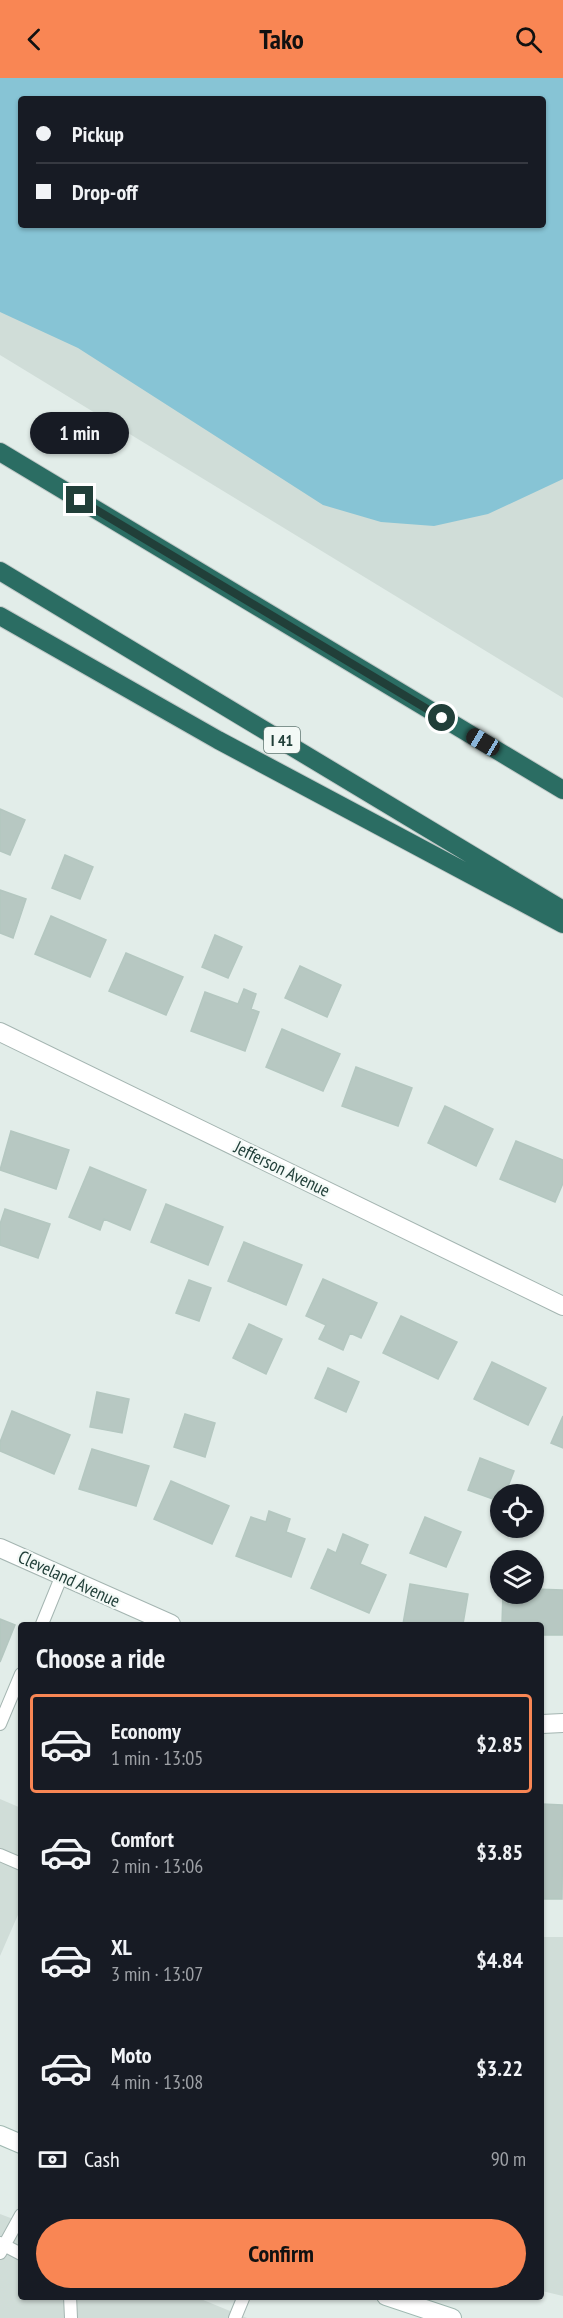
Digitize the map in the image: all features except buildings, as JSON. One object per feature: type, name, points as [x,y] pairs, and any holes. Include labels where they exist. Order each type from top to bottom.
[{"type":"highway","points":[[0,452],[563,790]]},
{"type":"highway","name":"I 41","points":[[0,571],[563,910]]},
{"type":"highway","points":[[0,616],[218,740],[563,924]]},
{"type":"street","name":"Jefferson Avenue","points":[[0,1032],[563,1306]]},
{"type":"street","name":"Cleveland Avenue","points":[[0,1548],[167,1622]]},
{"type":"street","points":[[544,1724],[563,1723]]},
{"type":"street","points":[[0,2135],[18,2143]]},
{"type":"street","points":[[398,2300],[452,2318]]},
{"type":"lane","points":[[43,1622],[62,1575]]},
{"type":"lane","points":[[0,1724],[18,1681]]},
{"type":"lane","points":[[0,1855],[18,1863]]},
{"type":"lane","points":[[18,2220],[2,2247],[18,2253]]},
{"type":"lane","points":[[70,2300],[70,2318]]},
{"type":"lane","points":[[235,2318],[242,2300]]},
{"type":"shaded area","points":[[0,78],[563,78],[563,698],[0,355]]},
{"type":"shaded area","points":[[0,1799],[18,1807],[18,1915],[0,1956]]},
{"type":"shaded area","points":[[544,1937],[563,1937],[563,2296],[544,2291]]},
{"type":"shaded area","points":[[0,2214],[18,2221],[18,2300],[203,2300],[247,2318],[0,2318]]},
{"type":"water","points":[[0,78],[563,78],[563,479],[488,514],[434,526],[381,522],[323,505],[78,348],[0,312]]},
{"type":"route","points":[[80,500],[442,718]]}]
